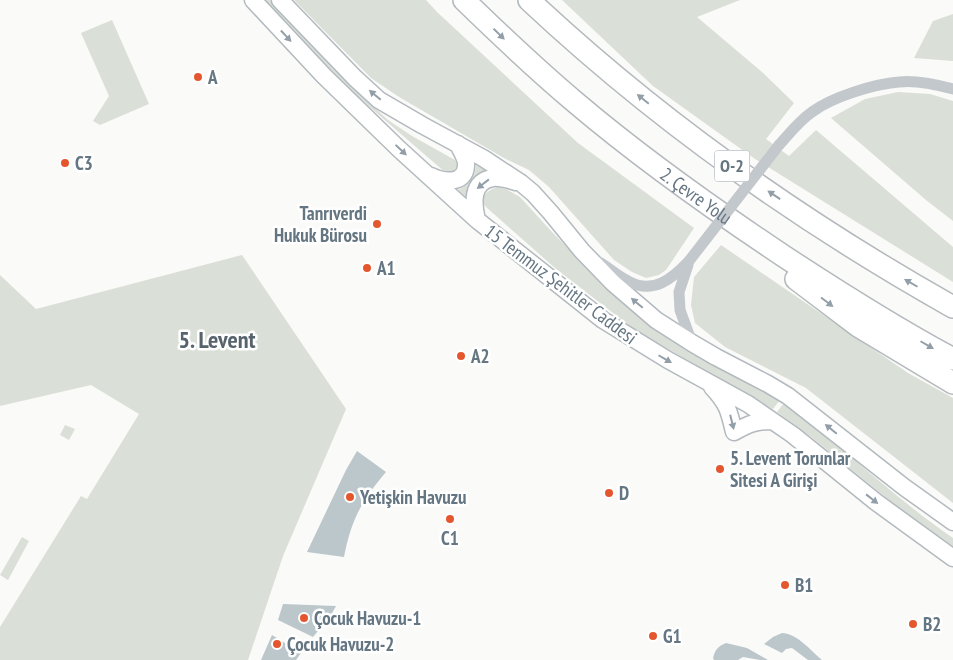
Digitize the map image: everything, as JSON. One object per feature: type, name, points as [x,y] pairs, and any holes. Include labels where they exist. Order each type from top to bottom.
[{"type":"highway","name":"2. Çevre Yolu","points":[[464,0],[574,102],[682,186],[873,313],[953,359]]},
{"type":"highway","name":"O-2","points":[[529,0],[610,73],[667,119],[768,192],[878,263],[953,307]]},
{"type":"highway","points":[[767,244],[800,282],[850,320],[953,383]]},
{"type":"main road","name":"15 Temmuz Şehitler Caddesi","points":[[253,0],[318,70],[399,149],[477,220],[603,320],[668,360],[748,404],[793,435],[876,502],[953,558]]},
{"type":"main road","name":"15 Temmuz Şehitler Caddesi","points":[[280,0],[355,78],[379,100],[483,158],[521,183],[551,213],[582,251],[613,283],[656,320],[716,357],[788,396],[904,487],[953,522]]},
{"type":"main road","points":[[425,172],[444,180],[452,181],[459,178],[465,172],[467,164],[458,144]]},
{"type":"main road","points":[[477,220],[473,201],[480,185],[493,178],[521,183]]},
{"type":"main road","points":[[707,381],[720,395],[728,408],[734,432],[759,421],[772,421]]},
{"type":"street","points":[[582,251],[626,281],[645,288],[662,284],[676,275],[689,261],[779,146],[812,112],[862,89],[900,81],[936,84],[953,88]]},
{"type":"street","points":[[689,261],[679,292],[680,310],[692,343]]},
{"type":"shaded area","points":[[263,0],[270,0],[351,86],[388,120],[455,160],[456,172],[446,173],[349,89]]},
{"type":"shaded area","points":[[294,0],[426,0],[578,143],[694,228],[666,270],[659,275],[646,278],[632,272],[614,260],[549,187],[529,170],[504,158],[399,97],[371,78]]},
{"type":"shaded area","points":[[562,0],[740,0],[697,17],[762,72],[794,103],[766,139],[789,156],[816,130],[953,247],[953,282],[755,159],[653,86]]},
{"type":"shaded area","points":[[953,14],[953,61],[914,58],[933,21]]},
{"type":"shaded area","points":[[112,20],[149,104],[100,125],[93,121],[109,96],[81,33]]},
{"type":"shaded area","points":[[898,92],[930,94],[953,101],[953,221],[831,118],[865,99]]},
{"type":"shaded area","points":[[476,165],[490,172],[469,190],[466,197],[458,190],[471,180]]},
{"type":"shaded area","points":[[497,187],[506,189],[520,197],[604,284],[780,400],[773,409],[635,330],[555,268],[486,207],[482,201],[484,196]]},
{"type":"shaded area","points":[[721,245],[908,373],[953,398],[953,503],[806,388],[725,347],[695,323],[691,305],[694,277]]},
{"type":"shaded area","points":[[242,255],[346,409],[283,556],[248,660],[0,660],[0,627],[81,496],[87,499],[139,414],[91,385],[0,406],[0,275],[36,309]]},
{"type":"shaded area","points":[[784,403],[909,506],[953,538],[953,547],[899,508],[810,436],[777,412]]},
{"type":"shaded area","points":[[65,425],[75,429],[69,440],[60,435]]},
{"type":"shaded area","name":"Yetişkin Havuzu","points":[[357,451],[386,472],[364,501],[354,521],[344,557],[307,552],[346,470]]},
{"type":"shaded area","points":[[22,537],[29,541],[8,580],[0,575]]},
{"type":"shaded area","name":"Çocuk Havuzu-1","points":[[283,604],[336,606],[313,637],[278,620]]},
{"type":"shaded area","points":[[782,633],[799,639],[822,660],[808,660],[792,648],[786,649],[782,653],[764,644]]},
{"type":"shaded area","name":"Çocuk Havuzu-2","points":[[272,635],[301,653],[296,660],[261,660]]},
{"type":"shaded area","points":[[726,643],[747,648],[768,660],[743,657],[738,660],[714,660],[716,651]]},
{"type":"place","name":"A","points":[[198,77]]},
{"type":"place","name":"C3","points":[[65,163]]},
{"type":"place","name":"Tanrıverdi Hukuk Bürosu","points":[[377,224]]},
{"type":"place","name":"A1","points":[[367,268]]},
{"type":"place","name":"A2","points":[[461,356]]},
{"type":"place","name":"5. Levent Torunlar Sitesi A Girişi","points":[[720,469]]},
{"type":"place","name":"D","points":[[609,493]]},
{"type":"place","name":"Yetişkin Havuzu","points":[[350,497]]},
{"type":"place","name":"C1","points":[[450,519]]},
{"type":"place","name":"B1","points":[[785,585]]},
{"type":"place","name":"Çocuk Havuzu-1","points":[[304,618]]},
{"type":"place","name":"B2","points":[[913,624]]},
{"type":"place","name":"G1","points":[[653,636]]},
{"type":"place","name":"Çocuk Havuzu-2","points":[[277,644]]},
{"type":"district","name":"5. Levent","points":[[217,340]]}]
